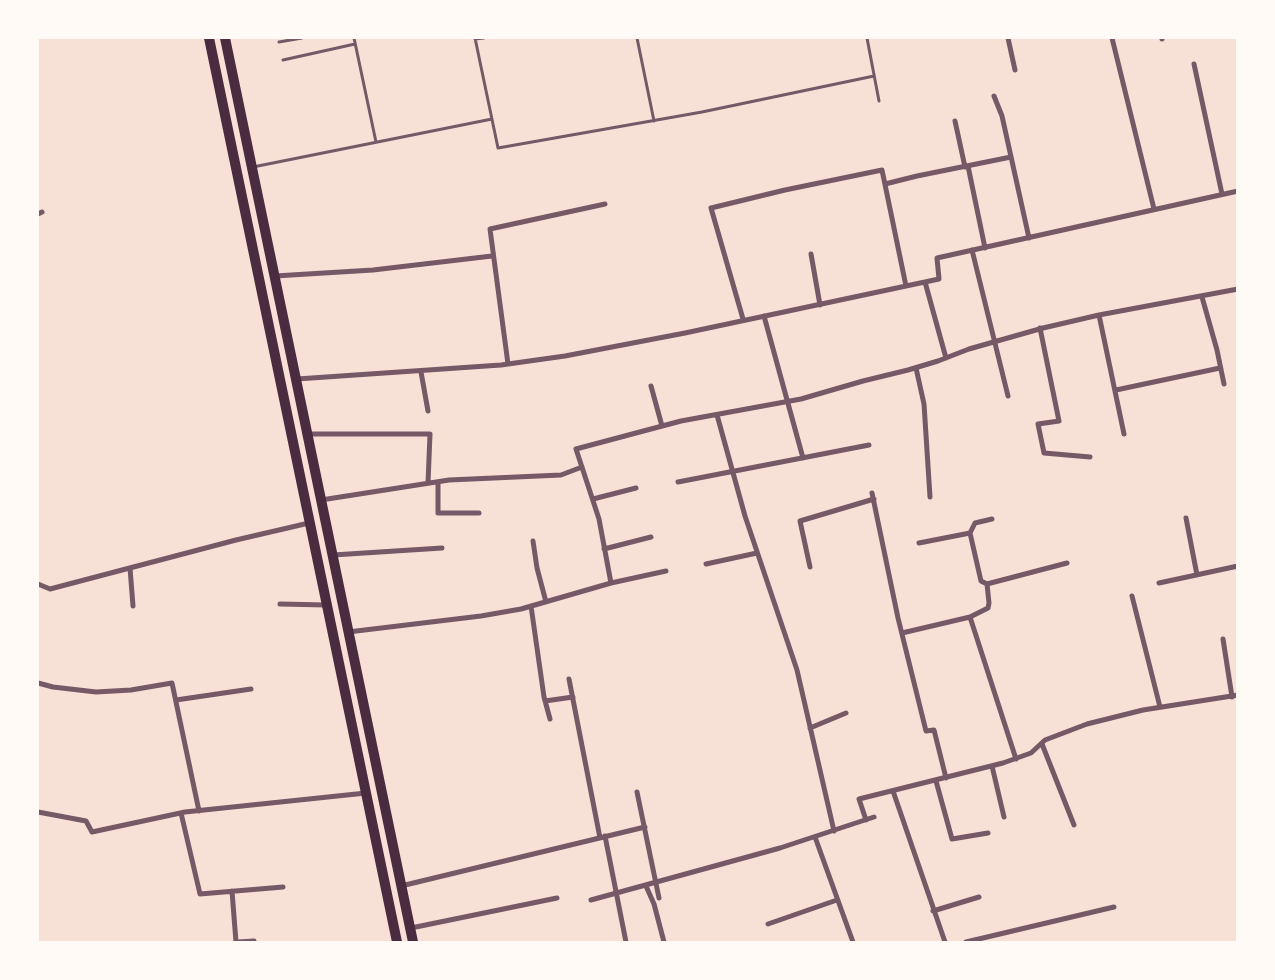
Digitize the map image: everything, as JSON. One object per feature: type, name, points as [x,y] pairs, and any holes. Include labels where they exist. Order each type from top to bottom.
[{"type":"main road","points":[[209,38],[397,942]]},
{"type":"main road","points":[[226,38],[413,942]]},
{"type":"street","points":[[1008,38],[1015,70]]},
{"type":"street","points":[[1112,38],[1154,209]]},
{"type":"street","points":[[1194,64],[1222,194]]},
{"type":"street","points":[[994,96],[1002,116],[1029,238]]},
{"type":"street","points":[[955,121],[985,248]]},
{"type":"street","points":[[885,184],[1011,157]]},
{"type":"street","points":[[744,319],[711,208],[785,190],[882,170],[906,286]]},
{"type":"street","points":[[297,379],[421,372],[508,364],[684,333],[939,279],[936,258],[1238,191]]},
{"type":"street","points":[[508,364],[490,230],[605,204]]},
{"type":"street","points":[[972,250],[1008,396]]},
{"type":"street","points":[[811,254],[820,305]]},
{"type":"street","points":[[275,276],[373,270],[492,256]]},
{"type":"street","points":[[925,282],[946,358]]},
{"type":"street","points":[[611,583],[599,519],[576,449],[662,426],[788,402],[916,368],[993,341],[1040,328],[1238,289]]},
{"type":"street","points":[[1202,297],[1224,384]]},
{"type":"street","points":[[1099,315],[1124,434]]},
{"type":"street","points":[[764,316],[803,458]]},
{"type":"street","points":[[1040,328],[1059,421],[1038,424],[1044,453],[1090,458]]},
{"type":"street","points":[[916,368],[924,404],[930,497]]},
{"type":"street","points":[[1116,390],[1220,368]]},
{"type":"street","points":[[421,372],[428,411]]},
{"type":"street","points":[[651,386],[662,426]]},
{"type":"street","points":[[716,415],[744,516],[797,670],[834,832]]},
{"type":"street","points":[[308,434],[430,434],[428,483]]},
{"type":"street","points":[[678,482],[869,444]]},
{"type":"street","points":[[321,500],[428,483],[561,475],[582,467]]},
{"type":"street","points":[[438,482],[438,513],[479,512]]},
{"type":"street","points":[[593,499],[636,488]]},
{"type":"street","points":[[810,567],[800,521],[873,497],[902,633],[926,731],[934,730],[946,778]]},
{"type":"street","points":[[1186,518],[1197,575]]},
{"type":"street","points":[[992,519],[974,523],[970,533],[981,582],[987,584],[1067,563]]},
{"type":"street","points":[[38,584],[50,589],[236,540],[309,523]]},
{"type":"street","points":[[919,543],[970,533]]},
{"type":"street","points":[[604,549],[651,537]]},
{"type":"street","points":[[533,541],[537,568],[546,602]]},
{"type":"street","points":[[332,555],[442,548]]},
{"type":"street","points":[[706,564],[757,553]]},
{"type":"street","points":[[1159,583],[1238,566]]},
{"type":"street","points":[[130,568],[133,606]]},
{"type":"street","points":[[348,632],[481,616],[531,606],[611,583],[666,572]]},
{"type":"street","points":[[902,633],[970,617],[988,608],[987,584]]},
{"type":"street","points":[[1132,596],[1160,707]]},
{"type":"street","points":[[280,604],[326,605]]},
{"type":"street","points":[[531,606],[545,701],[550,719]]},
{"type":"street","points":[[970,617],[1016,759]]},
{"type":"street","points":[[866,820],[859,799],[936,781],[1016,759],[1031,753],[1045,740],[1088,724],[1160,707],[1235,696],[1223,639]]},
{"type":"street","points":[[568,679],[602,837],[617,894],[626,942]]},
{"type":"street","points":[[38,683],[53,687],[96,692],[131,690],[172,683],[199,811]]},
{"type":"street","points":[[176,700],[251,689]]},
{"type":"street","points":[[545,701],[573,697]]},
{"type":"street","points":[[810,728],[846,713]]},
{"type":"street","points":[[1042,744],[1074,824]]},
{"type":"street","points":[[992,766],[1004,817]]},
{"type":"street","points":[[936,781],[952,839],[988,833]]},
{"type":"street","points":[[893,791],[945,942]]},
{"type":"street","points":[[38,812],[86,821],[92,832],[181,813],[366,792]]},
{"type":"street","points":[[637,792],[659,898]]},
{"type":"street","points":[[181,813],[200,894],[283,887]]},
{"type":"street","points":[[591,900],[834,832],[874,817]]},
{"type":"street","points":[[401,886],[645,827]]},
{"type":"street","points":[[815,837],[853,942]]},
{"type":"street","points":[[646,886],[654,904],[664,942]]},
{"type":"street","points":[[232,891],[237,942],[254,941]]},
{"type":"street","points":[[933,911],[979,897]]},
{"type":"street","points":[[410,928],[557,898]]},
{"type":"street","points":[[768,924],[837,900]]},
{"type":"street","points":[[966,942],[1114,907]]},
{"type":"lane","points":[[279,42],[302,38]]},
{"type":"lane","points":[[354,38],[376,142]]},
{"type":"lane","points":[[484,38],[475,38],[498,148],[702,112],[874,76]]},
{"type":"lane","points":[[637,38],[654,121]]},
{"type":"lane","points":[[867,38],[879,101]]},
{"type":"lane","points":[[283,60],[355,44]]},
{"type":"lane","points":[[252,167],[492,119]]}]
